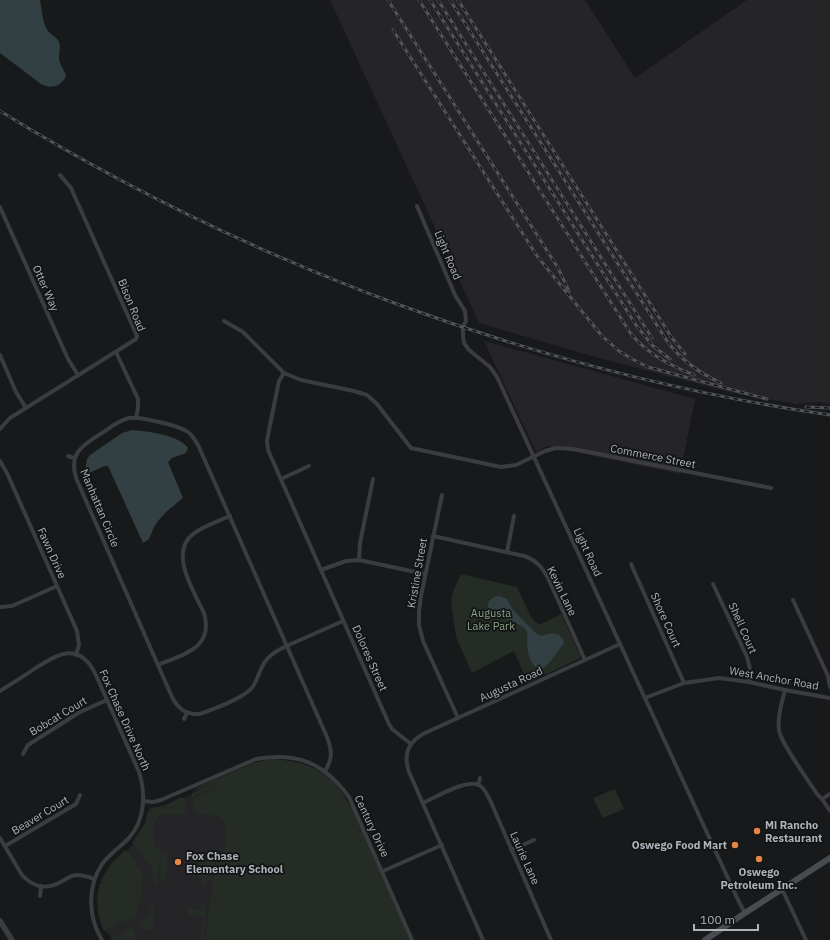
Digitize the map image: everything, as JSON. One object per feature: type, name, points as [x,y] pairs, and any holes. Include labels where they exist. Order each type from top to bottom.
[{"type":"main road","points":[[705,940],[830,858]]},
{"type":"street","name":"Bison Road","points":[[0,429],[5,422],[136,339],[137,336],[71,188],[60,175]]},
{"type":"street","name":"Light Road","points":[[417,206],[455,295],[465,311],[466,320],[463,330],[464,343],[469,350],[490,367],[497,377],[745,913]]},
{"type":"street","name":"Otter Way","points":[[0,207],[68,359],[78,375]]},
{"type":"street","points":[[0,219],[5,217]]},
{"type":"street","points":[[224,321],[244,332],[284,373]]},
{"type":"street","points":[[116,352],[138,399],[136,418]]},
{"type":"street","points":[[0,356],[16,392],[26,408]]},
{"type":"street","name":"Commerce Street","points":[[284,373],[301,380],[367,395],[377,404],[411,448],[501,467],[516,465],[545,451],[556,448],[573,449],[771,488]]},
{"type":"street","name":"Dolores Street","points":[[284,373],[279,382],[267,441],[268,450],[389,724],[392,729],[411,744]]},
{"type":"street","name":"Manhattan Circle","points":[[187,713],[181,710],[176,704],[158,665],[76,478],[73,464],[74,458],[78,451],[87,442],[122,421],[131,418],[178,427],[190,434],[199,447],[330,745],[331,757],[325,771]]},
{"type":"street","points":[[68,456],[74,458]]},
{"type":"street","name":"Fawn Drive","points":[[0,461],[7,473],[77,631],[79,645],[76,655]]},
{"type":"street","points":[[281,479],[309,466]]},
{"type":"street","points":[[359,560],[360,543],[373,479]]},
{"type":"street","name":"Kristine Street","points":[[442,495],[425,574],[419,612],[420,626],[423,642],[458,718]]},
{"type":"street","points":[[158,665],[194,649],[204,637],[206,629],[204,613],[182,563],[182,553],[188,538],[195,532],[230,516]]},
{"type":"street","points":[[507,552],[514,516]]},
{"type":"street","name":"Kevin Lane","points":[[433,536],[530,558],[542,568],[585,660]]},
{"type":"street","points":[[321,570],[344,562],[359,560],[425,574]]},
{"type":"street","name":"Shore Court","points":[[631,564],[684,683]]},
{"type":"street","name":"Shell Court","points":[[713,584],[747,657],[750,670],[749,682]]},
{"type":"street","points":[[0,607],[12,606],[57,586]]},
{"type":"street","points":[[793,600],[828,676],[830,697]]},
{"type":"street","points":[[184,719],[187,713],[193,715],[200,714],[242,696],[254,684],[262,666],[271,655],[287,646],[344,621]]},
{"type":"street","name":"Augusta Road","points":[[411,744],[420,736],[620,644]]},
{"type":"street","points":[[0,691],[56,656],[66,653],[76,655]]},
{"type":"street","name":"Fox Chase Drive North","points":[[76,655],[86,660],[92,667],[139,772],[143,787],[143,801],[140,818],[136,828],[130,837],[102,864],[94,879],[91,901],[92,915],[100,939]]},
{"type":"street","name":"West Anchor Road","points":[[645,698],[684,683],[719,678],[830,697]]},
{"type":"street","points":[[784,690],[778,720],[778,731],[817,794],[830,811]]},
{"type":"street","name":"Bobcat Court","points":[[23,754],[28,745],[80,712],[107,700]]},
{"type":"street","points":[[411,744],[407,752],[407,765],[484,940]]},
{"type":"street","name":"Century Drive","points":[[143,801],[153,802],[161,800],[256,759],[272,756],[288,757],[314,764],[340,784],[349,797],[383,871],[412,940]]},
{"type":"street","points":[[423,803],[466,784],[478,785],[480,778]]},
{"type":"street","name":"Laurie Lane","points":[[478,785],[485,791],[490,800],[551,940]]},
{"type":"street","points":[[822,799],[830,794]]},
{"type":"street","name":"Beaver Court","points":[[5,846],[76,804],[80,795]]},
{"type":"street","points":[[0,838],[26,879],[36,885],[50,886],[77,875],[94,879]]},
{"type":"street","points":[[511,850],[534,840]]},
{"type":"street","points":[[383,871],[442,845]]},
{"type":"street","points":[[40,896],[41,886]]},
{"type":"street","points":[[782,889],[806,940]]},
{"type":"street","points":[[0,921],[12,940]]},
{"type":"shaded area","points":[[0,0],[40,0],[43,20],[46,27],[60,44],[59,60],[66,76],[59,85],[52,87],[41,84],[0,53]]},
{"type":"shaded area","points":[[330,0],[585,0],[635,78],[747,0],[830,0],[830,405],[820,402],[797,404],[737,394],[595,357],[479,323]]},
{"type":"shaded area","points":[[484,341],[695,399],[680,474],[547,446],[536,452]]},
{"type":"shaded area","points":[[132,430],[162,434],[178,440],[188,448],[186,453],[172,458],[168,462],[183,498],[166,512],[158,521],[149,539],[143,543],[108,466],[89,473],[85,470],[87,459],[90,455],[122,433]]},
{"type":"shaded area","points":[[499,596],[507,599],[513,610],[537,634],[542,636],[556,634],[563,639],[564,643],[550,662],[540,670],[533,665],[529,657],[526,630],[518,624],[495,615],[488,609],[490,600]]},
{"type":"shaded area","name":"Fox Chase Elementary School","points":[[215,784],[228,817],[227,849],[243,864],[214,940],[112,940],[104,928],[100,892],[105,876],[114,863],[134,844],[142,832],[151,809],[159,809]]},
{"type":"green space","name":"Augusta Lake Park","points":[[461,574],[517,587],[531,617],[539,625],[561,614],[580,658],[528,683],[514,651],[472,673],[456,637],[451,602],[453,591]]},
{"type":"green space","points":[[272,759],[300,763],[311,767],[322,772],[339,789],[354,813],[410,940],[206,940],[212,880],[218,872],[219,874],[220,868],[225,867],[221,864],[218,867],[211,855],[218,854],[222,851],[225,845],[227,847],[227,842],[225,841],[225,825],[221,818],[212,815],[197,814],[195,812],[193,799],[216,787],[215,786],[192,797],[192,793],[214,783],[191,792],[200,786],[253,763]]},
{"type":"green space","points":[[615,789],[624,809],[603,818],[593,798]]},
{"type":"green space","points":[[182,797],[185,800],[186,805],[185,813],[161,815],[156,822],[150,808],[163,806]]},
{"type":"green space","points":[[149,809],[154,822],[154,843],[162,852],[157,884],[153,884],[152,867],[132,843],[144,825]]},
{"type":"green space","points":[[125,850],[138,862],[136,865],[142,873],[146,873],[146,875],[142,875],[141,900],[144,902],[140,903],[136,912],[138,915],[136,917],[119,923],[104,931],[98,907],[98,889],[100,883],[103,882],[101,882],[101,880],[111,864]]},
{"type":"green space","points":[[163,852],[168,853],[167,870],[165,878],[160,883],[161,860]]},
{"type":"green space","points":[[199,854],[209,855],[216,867],[210,880],[207,880],[207,886],[202,885],[202,879],[197,878]]},
{"type":"green space","points":[[201,904],[206,905],[204,940],[202,940],[203,916],[187,915],[187,908],[200,910]]},
{"type":"green space","points":[[151,906],[154,907],[154,921],[152,930],[141,930],[139,924],[147,916]]},
{"type":"green space","points":[[132,928],[138,940],[111,940],[116,934],[117,935],[127,931],[127,929]]},
{"type":"railway","points":[[388,0],[558,268],[569,291]]},
{"type":"railway","points":[[419,0],[631,334],[652,353],[676,367],[694,375]]},
{"type":"railway","points":[[430,0],[636,325],[652,345],[670,359]]},
{"type":"railway","points":[[438,0],[652,338]]},
{"type":"railway","points":[[450,0],[667,341],[672,348],[691,365],[705,375],[721,383]]},
{"type":"railway","points":[[458,0],[672,338],[685,354]]},
{"type":"railway","points":[[393,30],[537,256],[602,336],[619,351],[648,367],[767,399]]},
{"type":"railway","points":[[0,111],[96,167],[195,218],[296,264],[400,305],[505,341],[612,371],[721,396],[830,415]]},
{"type":"railway","points":[[806,407],[830,408]]},
{"type":"place","name":"Mi Rancho Restaurant","points":[[757,831]]},
{"type":"place","name":"Oswego Food Mart","points":[[735,845]]},
{"type":"place","name":"Oswego Petroleum Inc.","points":[[759,859]]},
{"type":"place","name":"Fox Chase Elementary School","points":[[178,862]]}]
